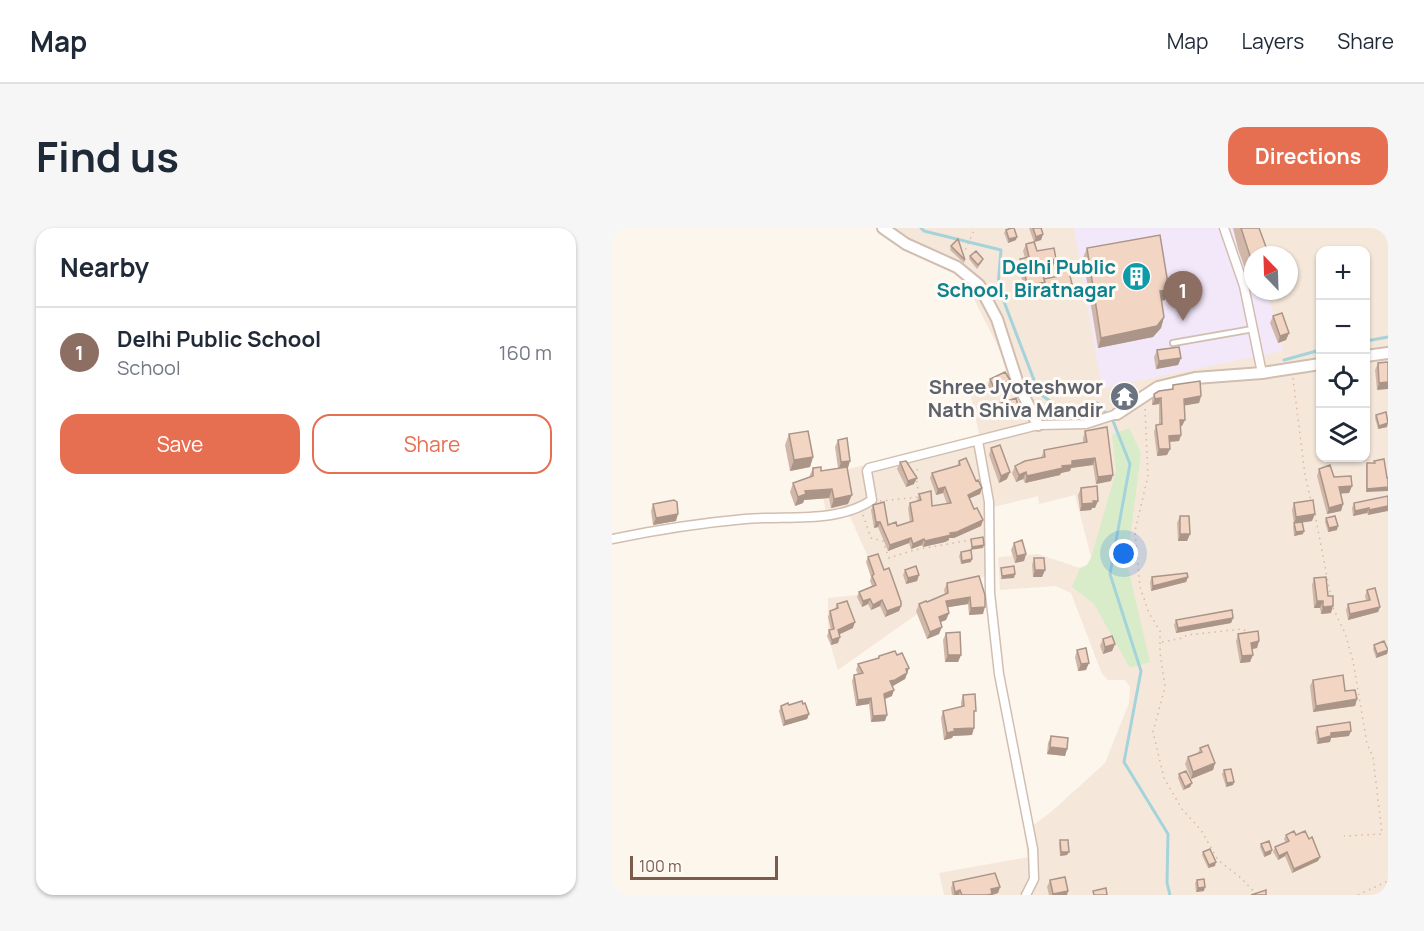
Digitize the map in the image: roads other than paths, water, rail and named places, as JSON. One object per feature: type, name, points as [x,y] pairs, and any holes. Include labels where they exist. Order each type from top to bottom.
[{"type":"street","points":[[883,228],[906,244],[957,267],[979,285],[997,320],[1018,384],[1038,425]]},
{"type":"street","points":[[1224,228],[1244,286],[1262,373]]},
{"type":"street","points":[[1370,355],[1388,353]]},
{"type":"street","points":[[612,539],[664,528],[747,519],[803,516],[816,518],[862,507],[872,500],[867,471],[869,468],[1038,425],[1068,426],[1106,419],[1158,387],[1195,378],[1262,373],[1316,364]]},
{"type":"street","points":[[978,441],[989,502],[990,592],[999,674],[1033,849],[1034,879],[1026,895]]},
{"type":"lane","points":[[1173,343],[1253,329]]},
{"type":"waterway","points":[[921,228],[924,231],[1001,250],[998,286],[1039,393],[1063,411],[1097,403],[1113,421],[1130,464],[1110,574],[1141,671],[1124,762],[1168,834],[1167,883],[1170,895]]},
{"type":"waterway","points":[[1370,340],[1388,337]]},
{"type":"waterway","points":[[1284,360],[1316,351]]},
{"type":"place","name":"Delhi Public School, Biratnagar","points":[[1137,277]]},
{"type":"place","name":"Delhi Public School","points":[[1183,321]]},
{"type":"place","name":"Shree Jyoteshwor Nath Shiva Mandir","points":[[1124,397]]}]
